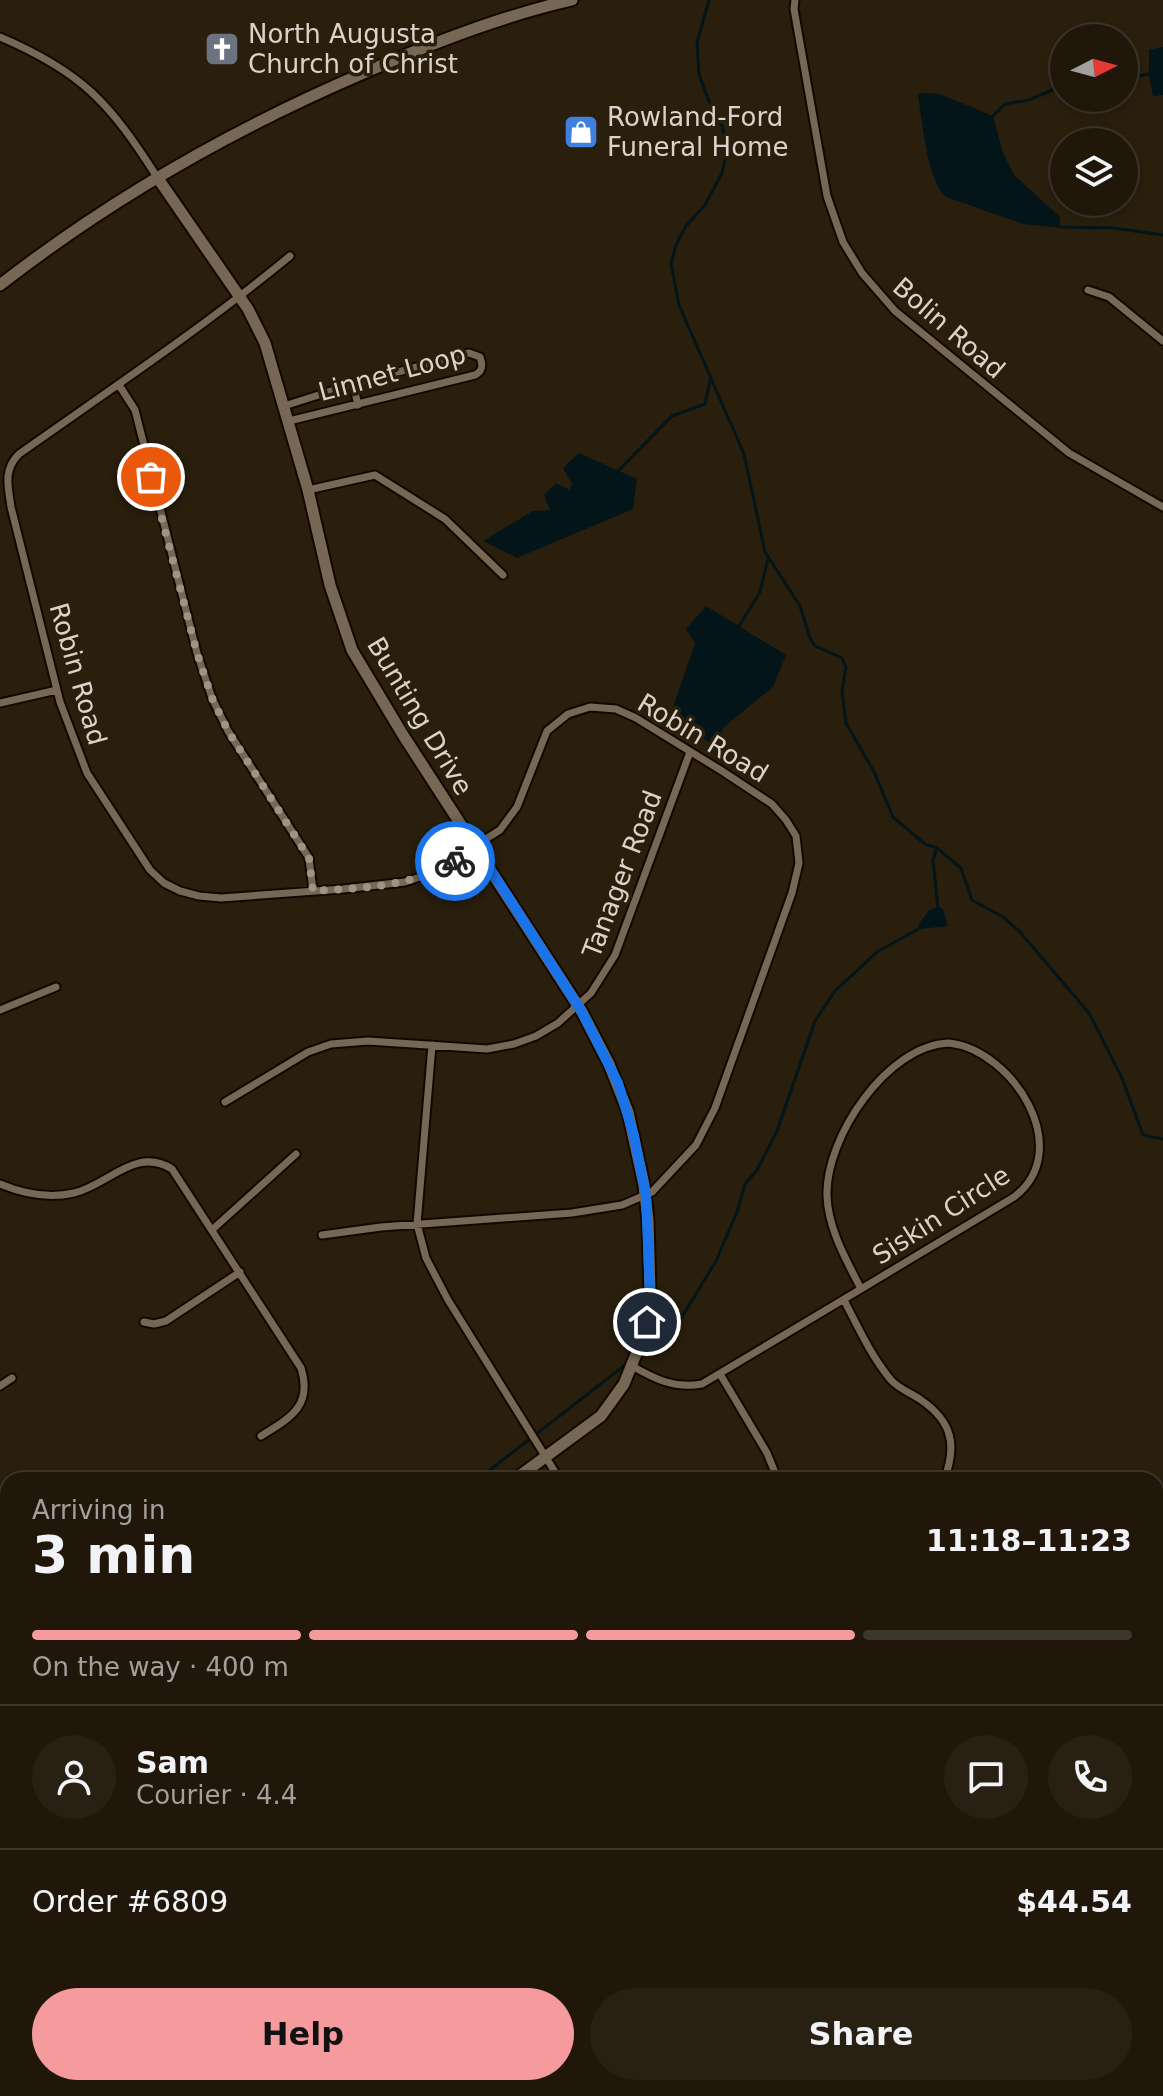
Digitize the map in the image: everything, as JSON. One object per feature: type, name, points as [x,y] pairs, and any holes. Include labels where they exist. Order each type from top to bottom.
[{"type":"street","points":[[0,285],[90,219],[249,125],[325,89],[464,32],[541,4],[572,0]]},
{"type":"street","points":[[786,0],[794,9]]},
{"type":"street","name":"Bolin Road","points":[[795,0],[794,9],[827,196],[843,242],[862,273],[895,311],[1069,453],[1163,507]]},
{"type":"street","name":"Bunting Drive","points":[[0,37],[51,60],[88,88],[118,120],[240,297],[265,343],[308,490],[330,585],[352,650],[403,735],[578,1005],[618,1083],[634,1136],[646,1196],[650,1293],[647,1322],[618,1395],[601,1416],[525,1472]]},
{"type":"street","name":"Robin Road","points":[[290,256],[240,297],[19,454],[7,474],[11,507],[57,690],[87,773],[139,855],[164,883],[188,894],[210,898],[405,882],[445,867],[507,822],[517,807],[543,738],[553,724],[572,711],[590,707],[616,709],[655,729],[764,797],[780,811],[796,836],[799,863],[792,893],[710,1121],[685,1159],[646,1196],[610,1208],[572,1213],[417,1224],[322,1235]]},
{"type":"street","points":[[1088,290],[1109,297],[1163,341]]},
{"type":"street","name":"Linnet Loop","points":[[284,406],[469,353],[480,357],[481,371],[475,375],[289,421]]},
{"type":"street","points":[[353,384],[358,405]]},
{"type":"street","points":[[119,385],[135,410],[197,653],[212,698],[228,731],[309,858],[313,891]]},
{"type":"street","points":[[308,490],[375,475],[445,519],[503,575]]},
{"type":"street","points":[[0,703],[57,690]]},
{"type":"street","name":"Tanager Road","points":[[225,1102],[296,1058],[331,1044],[356,1041],[473,1050],[514,1044],[547,1030],[578,1005],[600,981],[615,955],[690,752]]},
{"type":"street","points":[[0,1010],[56,987]]},
{"type":"street","points":[[432,1045],[417,1224],[432,1272],[555,1472]]},
{"type":"street","name":"Siskin Circle","points":[[632,1366],[674,1385],[702,1384],[844,1300],[1014,1197],[1025,1187],[1034,1173],[1038,1157],[1039,1136],[1030,1106],[1008,1076],[964,1045],[931,1045],[901,1061],[854,1114],[840,1139],[828,1178],[829,1210],[845,1257],[861,1289]]},
{"type":"street","points":[[213,1229],[296,1154]]},
{"type":"street","points":[[0,1184],[32,1194],[56,1196],[99,1183],[131,1164],[152,1161],[166,1166],[178,1176],[301,1368],[304,1395],[296,1412],[261,1436]]},
{"type":"street","points":[[144,1322],[154,1324],[166,1321],[240,1272]]},
{"type":"street","points":[[844,1300],[861,1334],[890,1379],[922,1401],[945,1423],[952,1446],[947,1472]]},
{"type":"street","points":[[720,1374],[767,1453],[775,1472]]},
{"type":"street","points":[[0,1386],[12,1378]]},
{"type":"shaded area","points":[[1163,47],[1163,95],[1153,96],[1149,50]]},
{"type":"shaded area","points":[[918,94],[940,94],[993,116],[1003,153],[1014,175],[1050,208],[1050,216],[1060,217],[1060,228],[1023,224],[946,197],[934,177],[926,149]]},
{"type":"shaded area","points":[[579,453],[637,479],[633,509],[517,558],[483,541],[533,511],[550,510],[544,495],[556,483],[570,490],[572,484],[563,468]]},
{"type":"shaded area","points":[[706,606],[786,655],[773,687],[724,727],[715,745],[679,725],[673,707],[695,643],[686,629]]},
{"type":"shaded area","points":[[943,909],[948,926],[919,929],[929,910]]},
{"type":"waterway","points":[[709,0],[697,43],[699,74],[723,128],[726,156],[722,173],[705,205],[686,226],[676,245],[671,264],[679,305],[744,454],[765,552],[800,606],[815,646],[842,658],[846,667],[842,691],[846,723],[874,772],[893,817],[961,868],[972,900],[1003,917],[1019,931],[1089,1013],[1122,1078],[1143,1135],[1163,1139]]},
{"type":"waterway","points":[[1138,76],[1149,74]]},
{"type":"waterway","points":[[992,117],[1005,104],[1029,100],[1050,91]]},
{"type":"waterway","points":[[1060,227],[1114,228],[1163,235]]},
{"type":"waterway","points":[[618,471],[672,416],[705,404],[711,376]]},
{"type":"waterway","points":[[739,626],[760,592],[768,559]]},
{"type":"waterway","points":[[937,848],[933,860],[938,908]]},
{"type":"waterway","points":[[639,1357],[658,1346],[682,1317],[716,1261],[745,1184],[757,1170],[777,1131],[815,1021],[835,991],[877,952],[920,928]]},
{"type":"waterway","points":[[487,1472],[629,1362]]},
{"type":"way so far","points":[[151,477],[197,653],[212,698],[228,731],[309,858],[313,891],[405,882],[455,861]]},
{"type":"place","name":"North Augusta Church of Christ","points":[[222,49]]},
{"type":"place","name":"Rowland-Ford Funeral Home","points":[[581,132]]},
{"type":"route","points":[[455,861],[476,847],[582,1012],[618,1083],[634,1136],[646,1196],[650,1253],[647,1322]]}]
